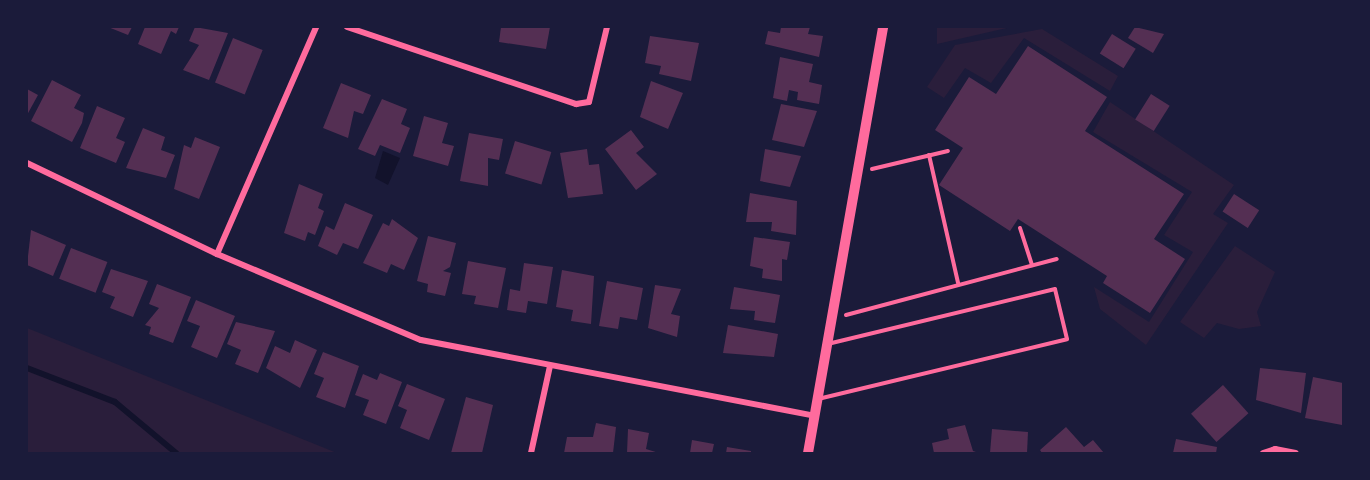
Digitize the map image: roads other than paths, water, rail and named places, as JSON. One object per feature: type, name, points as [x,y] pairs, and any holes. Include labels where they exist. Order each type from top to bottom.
[{"type":"street","points":[[217,254],[316,27]]},
{"type":"street","points":[[347,27],[576,104],[589,102],[607,27]]},
{"type":"street","points":[[808,453],[883,27]]},
{"type":"street","points":[[27,163],[217,254],[421,340],[814,416]]},
{"type":"street","points":[[531,453],[550,366]]},
{"type":"street","points":[[1263,453],[1275,449],[1296,453]]},
{"type":"lane","points":[[818,399],[1067,339],[1055,289],[827,344]]},
{"type":"waterway","points":[[27,368],[115,402],[176,453]]}]
